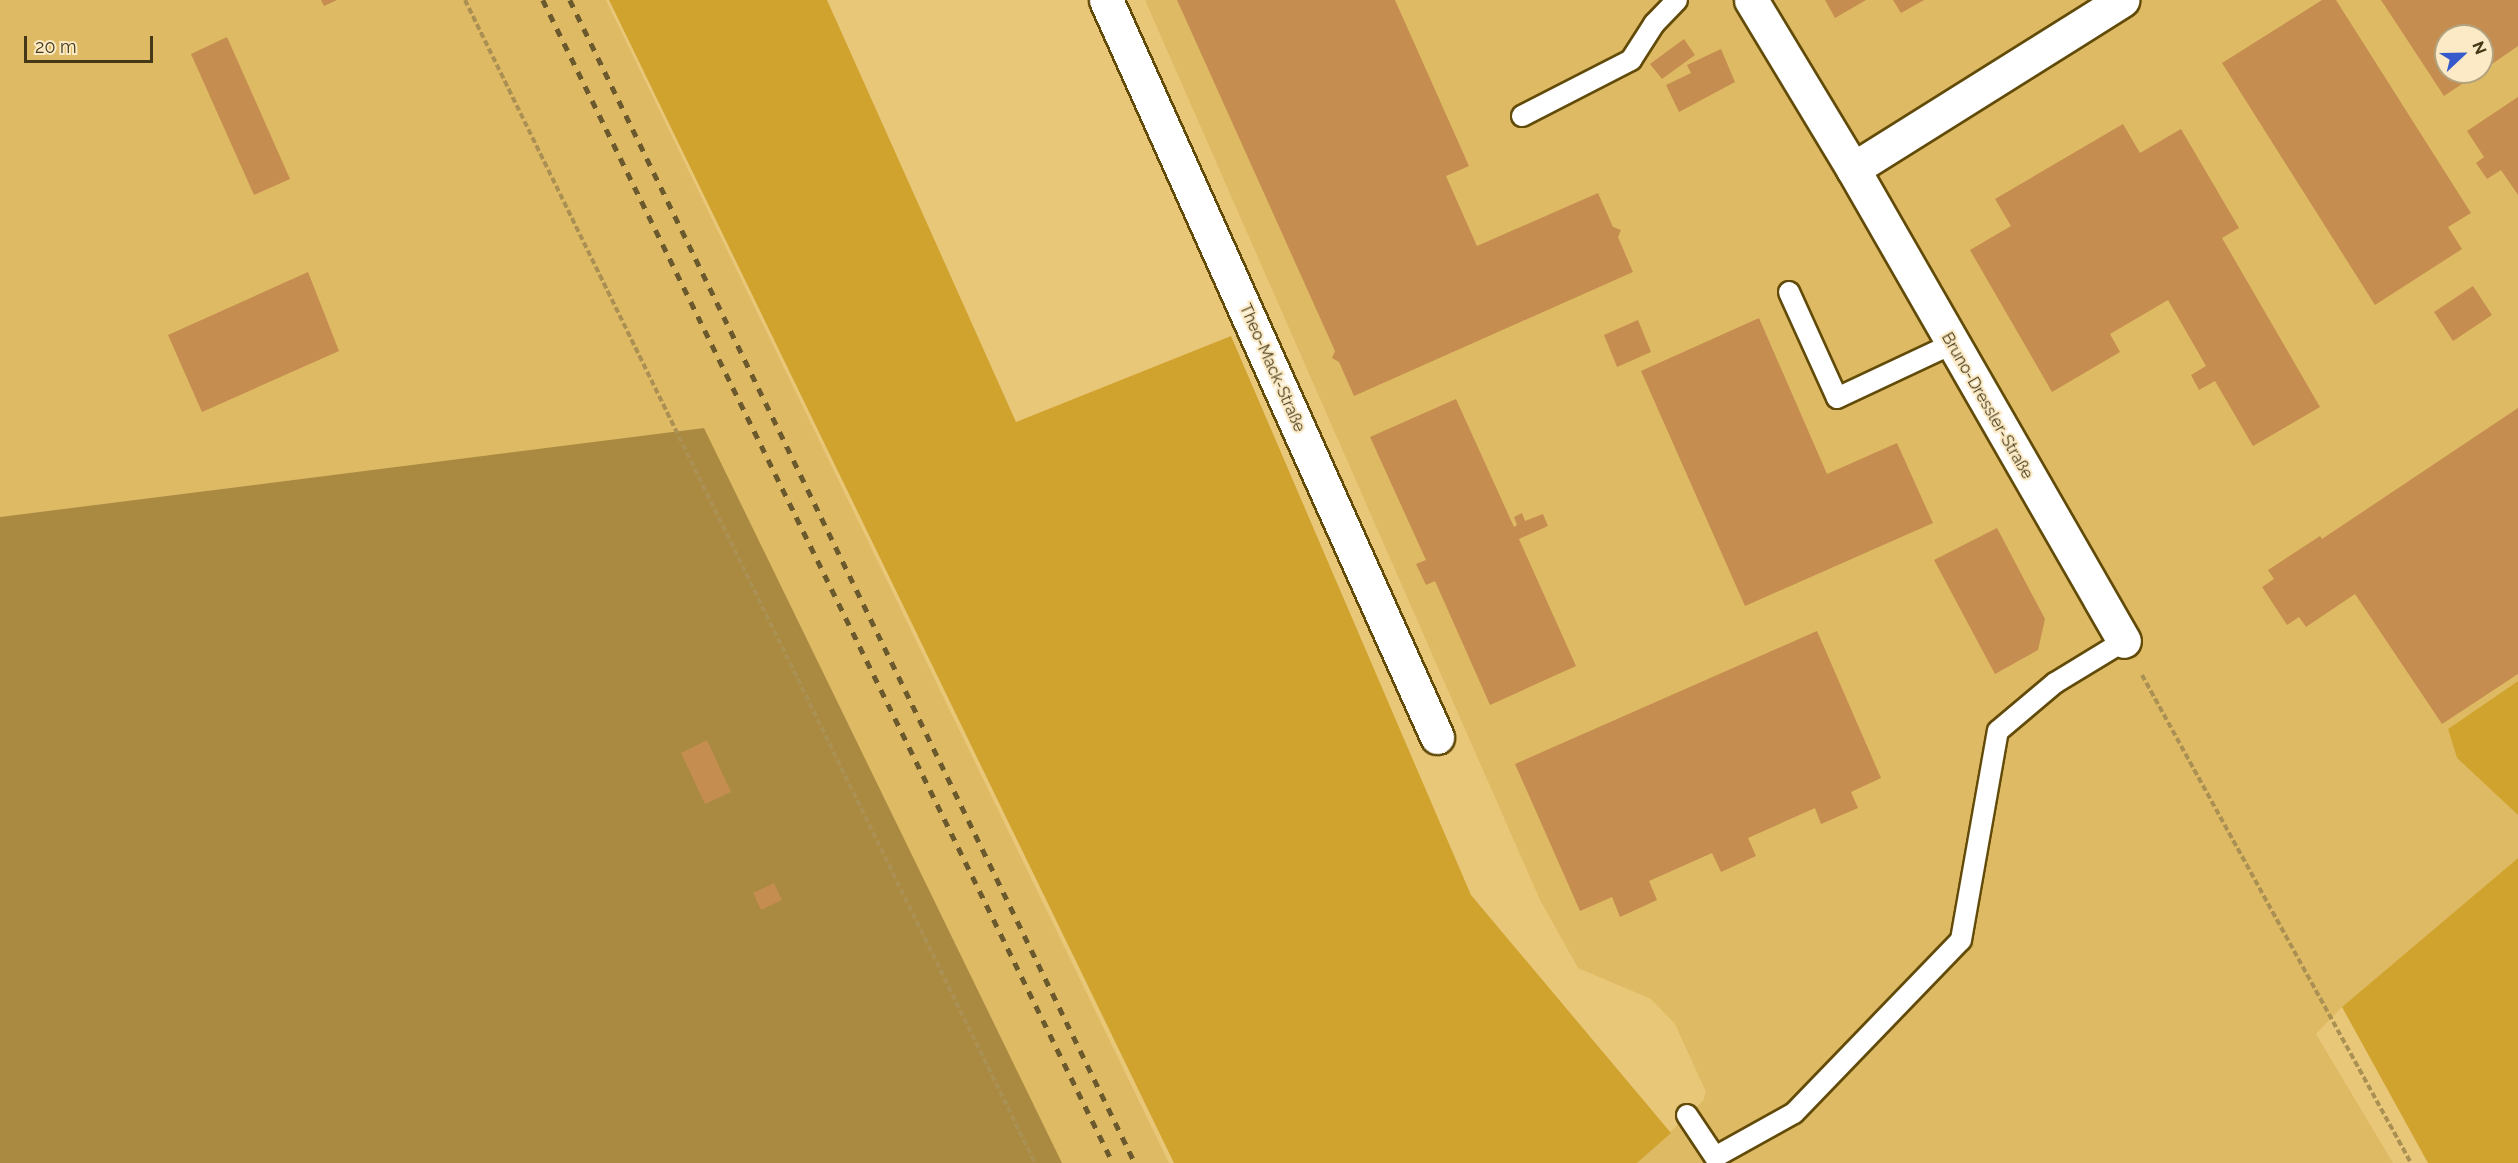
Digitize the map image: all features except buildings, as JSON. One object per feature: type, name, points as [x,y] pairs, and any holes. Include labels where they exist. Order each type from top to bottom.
[{"type":"street","name":"Theo-Mack-Straße","points":[[1106,0],[1437,737]]},
{"type":"street","name":"Bruno-Dressler-Straße","points":[[1751,0],[1853,169],[2124,641]]},
{"type":"street","points":[[1853,169],[2122,0]]},
{"type":"lane","points":[[1522,116],[1631,60],[1654,24],[1677,0]]},
{"type":"lane","points":[[1789,292],[1837,398],[1952,344]]},
{"type":"lane","points":[[1687,1115],[1715,1157],[1794,1113],[1960,940],[1998,731],[2055,683],[2124,641]]},
{"type":"path","points":[[465,0],[1035,1163]]},
{"type":"path","points":[[2124,641],[2411,1163]]},
{"type":"shaded area","points":[[0,0],[606,0],[1169,1163],[1062,1163],[704,428],[0,517]]},
{"type":"shaded area","points":[[609,0],[827,0],[1016,422],[1231,336],[1471,895],[1671,1133],[1637,1163],[1174,1163]]},
{"type":"shaded area","points":[[1145,0],[2518,0],[2518,681],[2448,729],[2457,758],[2518,815],[2518,858],[2342,1007],[2316,1034],[2393,1163],[1637,1163],[1703,1101],[1706,1092],[1675,1024],[1651,999],[1578,968],[1540,900]]},
{"type":"shaded area","points":[[704,428],[1062,1163],[0,1163],[0,517]]},
{"type":"shaded area","points":[[2518,681],[2518,815],[2457,758],[2448,729]]},
{"type":"shaded area","points":[[2518,858],[2518,1163],[2428,1163],[2342,1007]]},
{"type":"railway","points":[[543,0],[1113,1163]]},
{"type":"railway","points":[[570,0],[1135,1163]]}]
